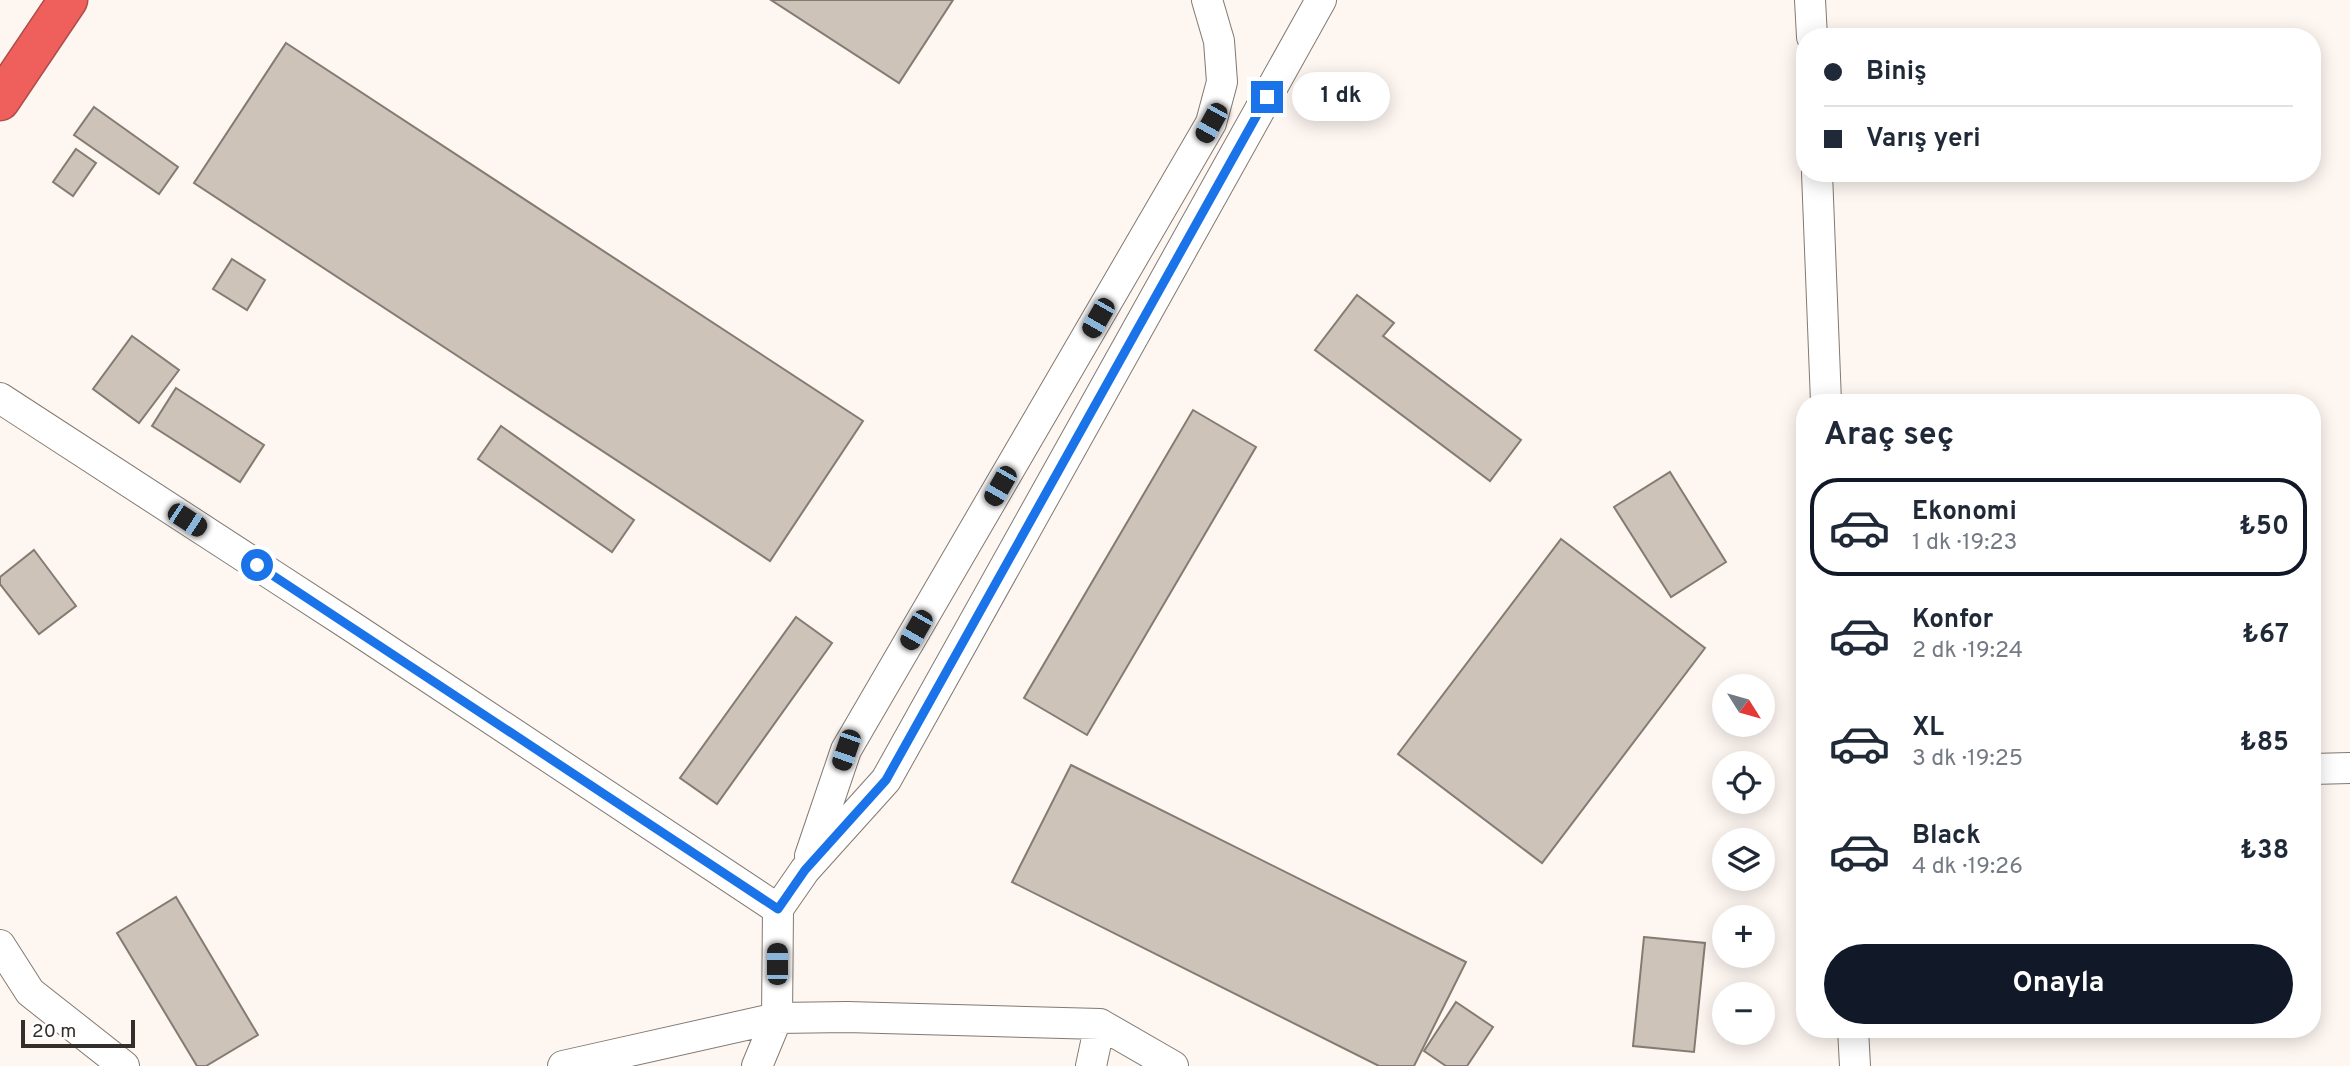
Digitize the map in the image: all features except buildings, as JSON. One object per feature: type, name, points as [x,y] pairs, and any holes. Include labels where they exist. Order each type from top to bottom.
[{"type":"highway","points":[[0,101],[68,0]]},
{"type":"street","points":[[805,870],[846,750],[1211,123],[1222,82],[1219,41],[1207,0]]},
{"type":"street","points":[[757,1066],[777,1018],[778,909],[805,870],[886,780],[1321,0]]},
{"type":"street","points":[[1810,0],[1812,28]]},
{"type":"street","points":[[1817,182],[1826,394]]},
{"type":"street","points":[[0,398],[778,909]]},
{"type":"street","points":[[2321,769],[2350,768]]},
{"type":"street","points":[[0,945],[30,992],[124,1066]]},
{"type":"street","points":[[563,1066],[777,1018],[884,1017],[1100,1024],[1173,1066]]},
{"type":"street","points":[[1091,1066],[1100,1024]]},
{"type":"street","points":[[1853,1038],[1855,1066]]},
{"type":"route","points":[[257,565],[778,909],[805,870],[886,780],[1267,97]]}]
